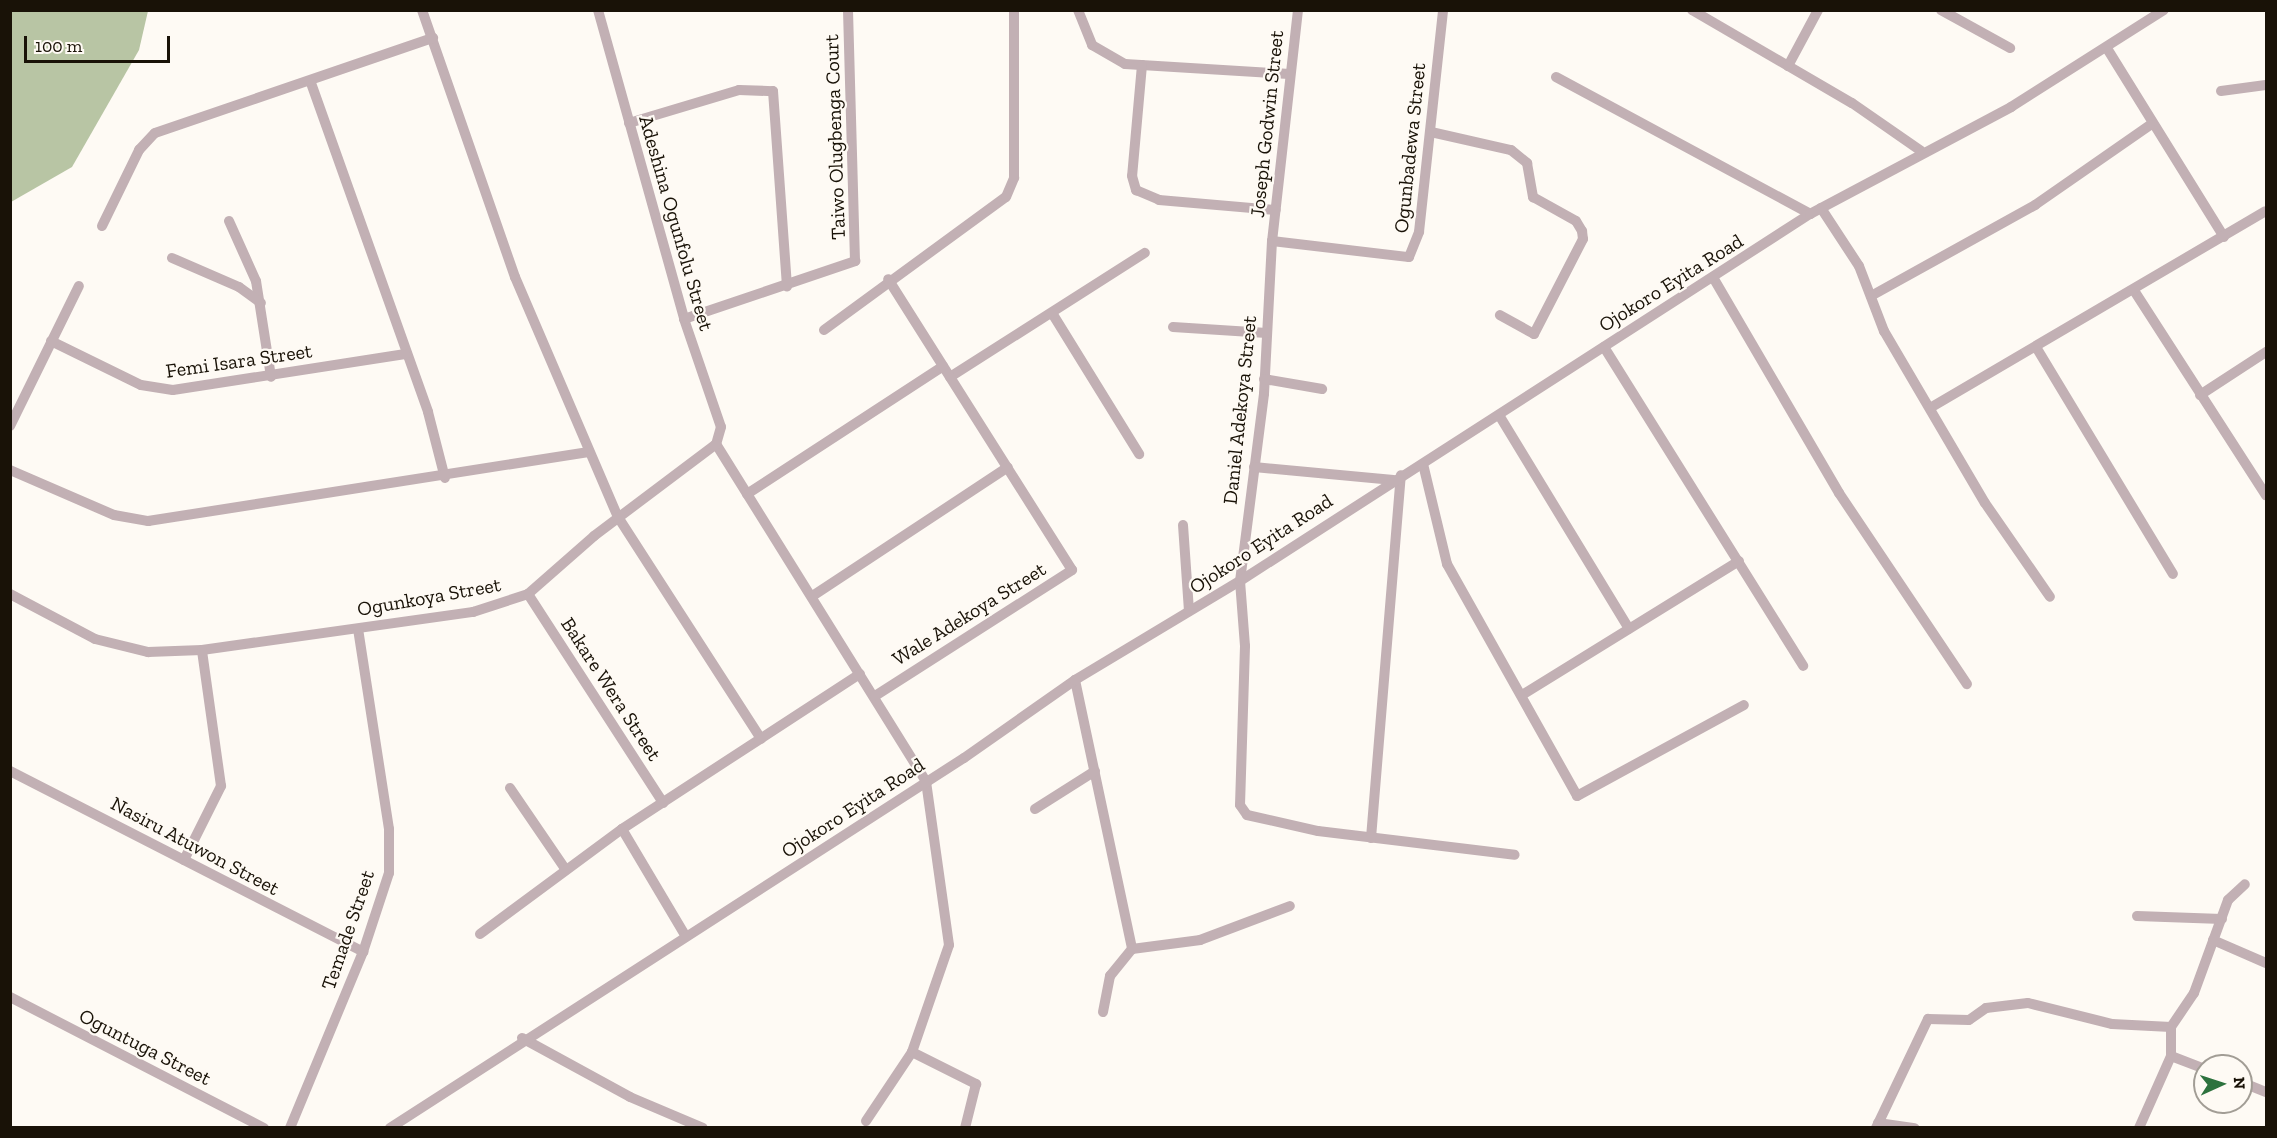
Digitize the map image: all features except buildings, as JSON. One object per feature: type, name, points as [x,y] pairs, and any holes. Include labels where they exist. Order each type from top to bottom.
[{"type":"street","points":[[422,10],[515,277],[618,517],[761,739]]},
{"type":"street","name":"Adeshina Ogunfolu Street","points":[[598,10],[684,319],[721,427],[716,444]]},
{"type":"street","name":"Taiwo Olugbenga Court","points":[[684,319],[844,266],[858,254],[848,10]]},
{"type":"street","points":[[824,330],[888,279],[1006,197],[1011,188],[1014,10]]},
{"type":"street","points":[[1078,10],[1092,45],[1125,64],[1290,74]]},
{"type":"street","name":"Joseph Godwin Street","points":[[1272,242],[1298,10]]},
{"type":"street","name":"Ogunbadewa Street","points":[[1272,242],[1409,257],[1417,245],[1443,10]]},
{"type":"street","points":[[1692,10],[1788,66],[1921,151]]},
{"type":"street","points":[[1788,66],[1818,10]]},
{"type":"street","points":[[1941,10],[2010,48]]},
{"type":"street","name":"Ojokoro Eyita Road","points":[[390,1128],[522,1038],[926,781],[1075,680],[1240,581],[1397,477],[1423,464],[1714,279],[1810,214],[1921,151],[2011,107],[2108,50],[2164,10]]},
{"type":"street","points":[[102,226],[124,176],[155,133],[311,82],[433,38]]},
{"type":"street","points":[[2108,50],[2150,125],[2224,237]]},
{"type":"street","points":[[1142,65],[1132,176],[1136,190],[1159,200],[1276,210]]},
{"type":"street","points":[[1556,77],[1810,214]]},
{"type":"street","points":[[311,82],[405,354],[428,412],[445,478]]},
{"type":"street","points":[[2221,91],[2266,85]]},
{"type":"street","points":[[629,123],[739,90],[773,91],[787,286]]},
{"type":"street","points":[[1871,296],[2036,204],[2150,125]]},
{"type":"street","points":[[1431,132],[1511,150],[1527,163],[1533,197],[1576,222],[1582,231],[1583,239],[1534,334],[1500,315]]},
{"type":"street","points":[[1821,208],[1859,266],[1884,331],[1985,503],[2050,597]]},
{"type":"street","points":[[1930,408],[2135,292],[2266,211]]},
{"type":"street","points":[[229,221],[261,303],[271,377]]},
{"type":"street","name":"Daniel Adekoya Street","points":[[1272,242],[1264,379],[1240,581],[1243,812],[1371,838]]},
{"type":"street","points":[[950,377],[1145,253]]},
{"type":"street","points":[[172,258],[239,287],[261,303]]},
{"type":"street","points":[[814,595],[1008,467],[888,279]]},
{"type":"street","points":[[1714,279],[1839,493],[1967,684]]},
{"type":"street","points":[[10,426],[79,286]]},
{"type":"street","points":[[2135,292],[2266,495]]},
{"type":"street","points":[[1052,313],[1139,454]]},
{"type":"street","points":[[1173,327],[1267,333]]},
{"type":"street","name":"Femi Isara Street","points":[[51,340],[157,389],[271,377],[405,354]]},
{"type":"street","points":[[1604,347],[1803,666]]},
{"type":"street","points":[[2036,347],[2173,574]]},
{"type":"street","points":[[2200,395],[2266,352]]},
{"type":"street","points":[[747,494],[943,366]]},
{"type":"street","points":[[1264,379],[1322,389]]},
{"type":"street","points":[[1499,415],[1629,629]]},
{"type":"street","points":[[716,444],[814,595],[926,781],[948,945],[912,1052],[866,1121]]},
{"type":"street","name":"Ogunkoya Street","points":[[10,594],[118,647],[202,650],[473,612],[528,594],[618,517],[716,444]]},
{"type":"street","points":[[10,470],[114,514],[148,521],[445,478],[589,452]]},
{"type":"street","points":[[1423,464],[1447,564],[1578,797],[1744,705]]},
{"type":"street","points":[[1254,466],[1397,477],[1371,838],[1515,855]]},
{"type":"street","name":"Wale Adekoya Street","points":[[875,696],[1072,570],[1008,467]]},
{"type":"street","points":[[1183,525],[1189,611]]},
{"type":"street","points":[[1522,695],[1738,561]]},
{"type":"street","name":"Bakare Wera Street","points":[[528,594],[663,803]]},
{"type":"street","name":"Temade Street","points":[[290,1128],[363,952],[389,873],[390,849],[358,629]]},
{"type":"street","points":[[184,860],[221,786],[202,650]]},
{"type":"street","points":[[480,934],[622,829],[860,674]]},
{"type":"street","points":[[1075,680],[1131,949]]},
{"type":"street","name":"Nasiru Atuwon Street","points":[[10,771],[363,952]]},
{"type":"street","points":[[1035,809],[1095,771]]},
{"type":"street","points":[[510,788],[566,870]]},
{"type":"street","points":[[622,829],[685,935]]},
{"type":"street","points":[[2139,1128],[2171,1056],[2171,1027],[2193,993],[2228,900],[2245,884]]},
{"type":"street","points":[[1103,1012],[1110,976],[1131,949],[1200,940],[1290,906]]},
{"type":"street","points":[[2137,915],[2222,919]]},
{"type":"street","points":[[2212,940],[2266,963]]},
{"type":"street","name":"Oguntuga Street","points":[[10,997],[264,1128]]},
{"type":"street","points":[[1916,1128],[1877,1125],[1928,1019],[1969,1020],[1986,1008],[2028,1003],[2112,1024],[2171,1027]]},
{"type":"street","points":[[522,1038],[630,1097],[703,1128]]},
{"type":"street","points":[[912,1052],[976,1084],[965,1128]]},
{"type":"street","points":[[2171,1056],[2193,1064]]},
{"type":"green space","points":[[11,10],[148,11],[139,50],[72,167],[11,202]]}]
